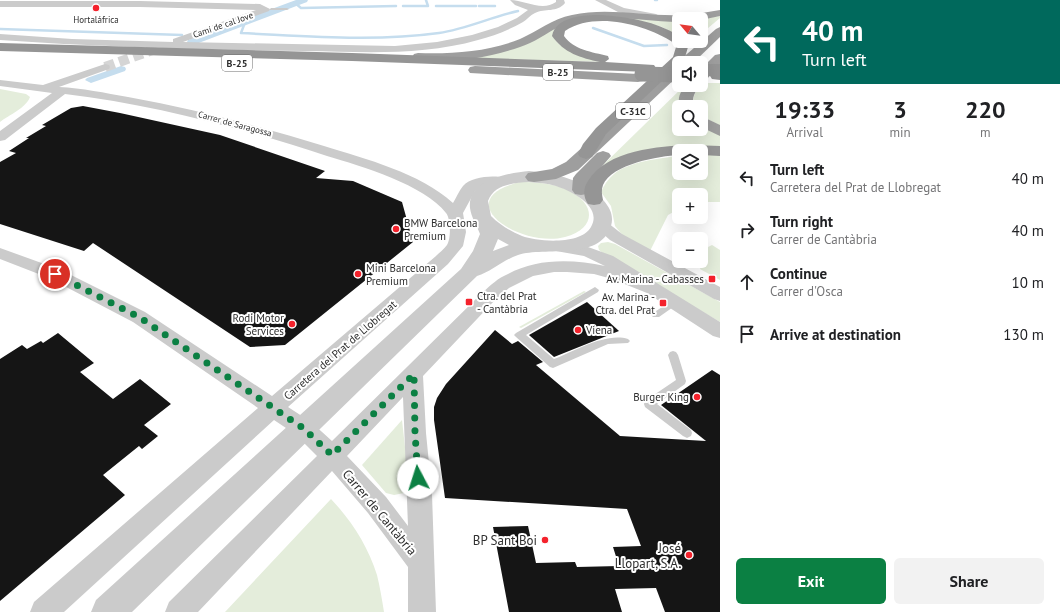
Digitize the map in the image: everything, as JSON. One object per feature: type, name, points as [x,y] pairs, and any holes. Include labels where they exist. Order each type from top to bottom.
[{"type":"highway","points":[[352,57],[423,58],[481,53],[522,42],[554,24],[572,18],[595,15],[695,18],[720,13]]},
{"type":"highway","points":[[646,71],[570,48],[562,42],[558,36],[559,30],[569,23],[584,20],[618,19],[634,21],[660,28],[672,35]]},
{"type":"highway","points":[[708,35],[720,24]]},
{"type":"highway","name":"C-31C","points":[[691,56],[720,31]]},
{"type":"highway","points":[[708,56],[720,44]]},
{"type":"highway","name":"B-25","points":[[0,47],[352,57],[646,71],[672,74]]},
{"type":"highway","points":[[688,56],[695,48]]},
{"type":"highway","name":"B-25","points":[[0,56],[475,70],[646,71],[672,66]]},
{"type":"highway","points":[[713,76],[720,58]]},
{"type":"highway","name":"C-31C","points":[[534,177],[556,174],[572,166],[672,73]]},
{"type":"highway","name":"C-31C","points":[[587,195],[582,178],[672,91]]},
{"type":"highway","points":[[708,125],[720,131]]},
{"type":"highway","points":[[587,195],[593,189],[596,180],[606,171],[618,163],[636,157],[659,152],[680,150],[720,151]]},
{"type":"street","points":[[514,0],[528,9],[555,7],[561,3],[560,0]]},
{"type":"street","points":[[599,0],[621,10],[656,17]]},
{"type":"street","name":"Camí de cal Jove","points":[[0,4],[160,4],[271,8]]},
{"type":"street","name":"Camí de cal Jove","points":[[177,41],[271,8]]},
{"type":"street","points":[[0,37],[72,42],[262,48],[395,49],[437,45],[474,38],[520,20],[528,9]]},
{"type":"street","points":[[45,88],[105,67]]},
{"type":"street","name":"Carrer de Saragossa","points":[[0,82],[110,97],[208,116],[314,146],[412,182],[426,189],[455,213]]},
{"type":"street","points":[[0,137],[63,90]]},
{"type":"street","points":[[455,213],[469,188],[482,182],[534,177],[554,180],[587,195],[602,213],[602,226],[597,233],[588,240],[562,247]]},
{"type":"street","points":[[468,274],[483,252],[490,234],[479,210],[478,201],[483,193],[491,186],[502,181]]},
{"type":"street","name":"Carretera del Prat de Llobregat","points":[[44,612],[273,408],[426,276],[450,253],[454,246],[458,232],[455,213]]},
{"type":"street","points":[[484,220],[492,228],[504,236],[519,242],[535,246],[562,247],[588,252],[607,260],[673,303],[720,331]]},
{"type":"street","points":[[602,226],[616,237],[720,295]]},
{"type":"street","points":[[108,612],[468,274],[512,250],[535,246]]},
{"type":"street","name":"Carrer de Cantàbria","points":[[0,253],[55,274],[139,317],[303,428],[332,455],[377,505],[422,564]]},
{"type":"street","points":[[180,612],[332,455],[504,284],[524,273],[563,267],[586,268],[608,272],[650,288]]},
{"type":"street","points":[[414,374],[415,433],[420,494],[422,612]]},
{"type":"lane","points":[[271,8],[287,9]]},
{"type":"lane","points":[[595,290],[519,335],[553,364],[607,341],[625,341]]},
{"type":"lane","points":[[656,315],[673,303]]},
{"type":"lane","points":[[673,355],[681,381],[649,404],[687,433]]},
{"type":"green space","points":[[720,16],[720,18],[708,28],[708,18]]},
{"type":"green space","points":[[621,17],[672,20],[672,32],[662,27]]},
{"type":"green space","points":[[556,28],[555,38],[562,46],[569,50],[607,62],[459,58],[479,55]]},
{"type":"green space","points":[[708,83],[720,83],[720,126],[708,119],[708,100],[693,100],[696,92],[708,92]]},
{"type":"green space","points":[[0,89],[26,94],[30,97],[25,105],[0,122]]},
{"type":"green space","points":[[678,92],[686,92],[684,100],[672,100],[672,136],[708,136],[708,129],[720,135],[720,148],[708,148],[708,144],[672,144],[672,148],[597,171]]},
{"type":"green space","points":[[708,154],[720,155],[720,202],[708,202],[708,188],[672,188],[672,213],[668,215],[650,251],[624,237],[615,226],[611,206],[601,192],[610,178],[620,170],[627,166],[654,159],[672,157],[672,180],[708,180]]},
{"type":"green space","points":[[520,182],[544,183],[568,190],[584,202],[588,209],[589,215],[587,222],[583,228],[575,233],[565,237],[547,239],[529,236],[512,230],[498,221],[490,210],[490,200],[499,190]]},
{"type":"green space","points":[[608,242],[615,244],[720,302],[720,322],[604,254],[599,250],[598,246],[601,243]]},
{"type":"green space","points":[[712,245],[720,250],[720,280],[700,269],[708,268],[708,247]]},
{"type":"green space","points":[[584,291],[586,292],[521,328],[519,327]]},
{"type":"green space","points":[[402,420],[409,483],[404,493],[394,495],[386,493],[362,465]]},
{"type":"green space","points":[[331,499],[352,525],[369,554],[377,575],[384,612],[225,612]]},
{"type":"building","points":[[83,106],[220,135],[325,171],[316,178],[353,181],[402,202],[413,242],[285,345],[250,347],[93,243],[84,251],[0,224],[0,162],[16,153],[9,151],[29,138],[26,138],[46,126],[42,125],[71,108]]},
{"type":"building","name":"Viena","points":[[587,302],[619,331],[554,357],[529,335]]},
{"type":"building","points":[[495,330],[512,344],[518,341],[543,362],[536,365],[620,436],[706,441],[661,405],[712,370],[720,375],[720,612],[665,612],[656,588],[615,589],[622,612],[509,612],[493,527],[528,526],[536,563],[575,562],[577,567],[619,566],[613,547],[641,546],[627,509],[445,498],[434,420],[434,407],[437,398],[446,384]]},
{"type":"building","points":[[58,333],[94,363],[80,372],[113,399],[140,379],[171,404],[144,425],[158,436],[142,449],[139,446],[103,475],[125,495],[0,601],[0,359],[22,345],[27,349],[41,341],[43,343]]},
{"type":"waterway","points":[[192,42],[304,0]]},
{"type":"waterway","points":[[403,6],[428,6],[426,0]]},
{"type":"waterway","points":[[295,3],[301,8],[396,6]]},
{"type":"waterway","points":[[436,6],[476,6]]},
{"type":"waterway","points":[[479,6],[495,6]]},
{"type":"waterway","points":[[239,24],[244,25],[241,33],[340,38],[414,36],[449,31],[518,11]]},
{"type":"waterway","points":[[593,28],[644,46],[667,45]]},
{"type":"waterway","points":[[0,29],[182,35]]},
{"type":"waterway","points":[[91,80],[121,69]]},
{"type":"tunnel","points":[[105,67],[161,47]]},
{"type":"place","name":"Hortaláfrica","points":[[96,8]]},
{"type":"place","name":"BMW Barcelona Premium","points":[[396,229]]},
{"type":"place","name":"Mini Barcelona Premium","points":[[358,274]]},
{"type":"place","name":"Av. Marina - Cabasses","points":[[712,279]]},
{"type":"place","name":"Ctra. del Prat - Cantàbria","points":[[469,302]]},
{"type":"place","name":"Av. Marina - Ctra. del Prat","points":[[663,303]]},
{"type":"place","name":"Rodi Motor Services","points":[[292,324]]},
{"type":"place","name":"Viena","points":[[578,330]]},
{"type":"place","name":"Burger King","points":[[697,397]]},
{"type":"place","name":"BP Sant Boi","points":[[545,540]]},
{"type":"place","name":"José Llopart, S.A.","points":[[689,555]]},
{"type":"route","points":[[55,274],[97,294],[139,317],[303,428],[332,455],[414,374],[415,433],[418,478]]}]
